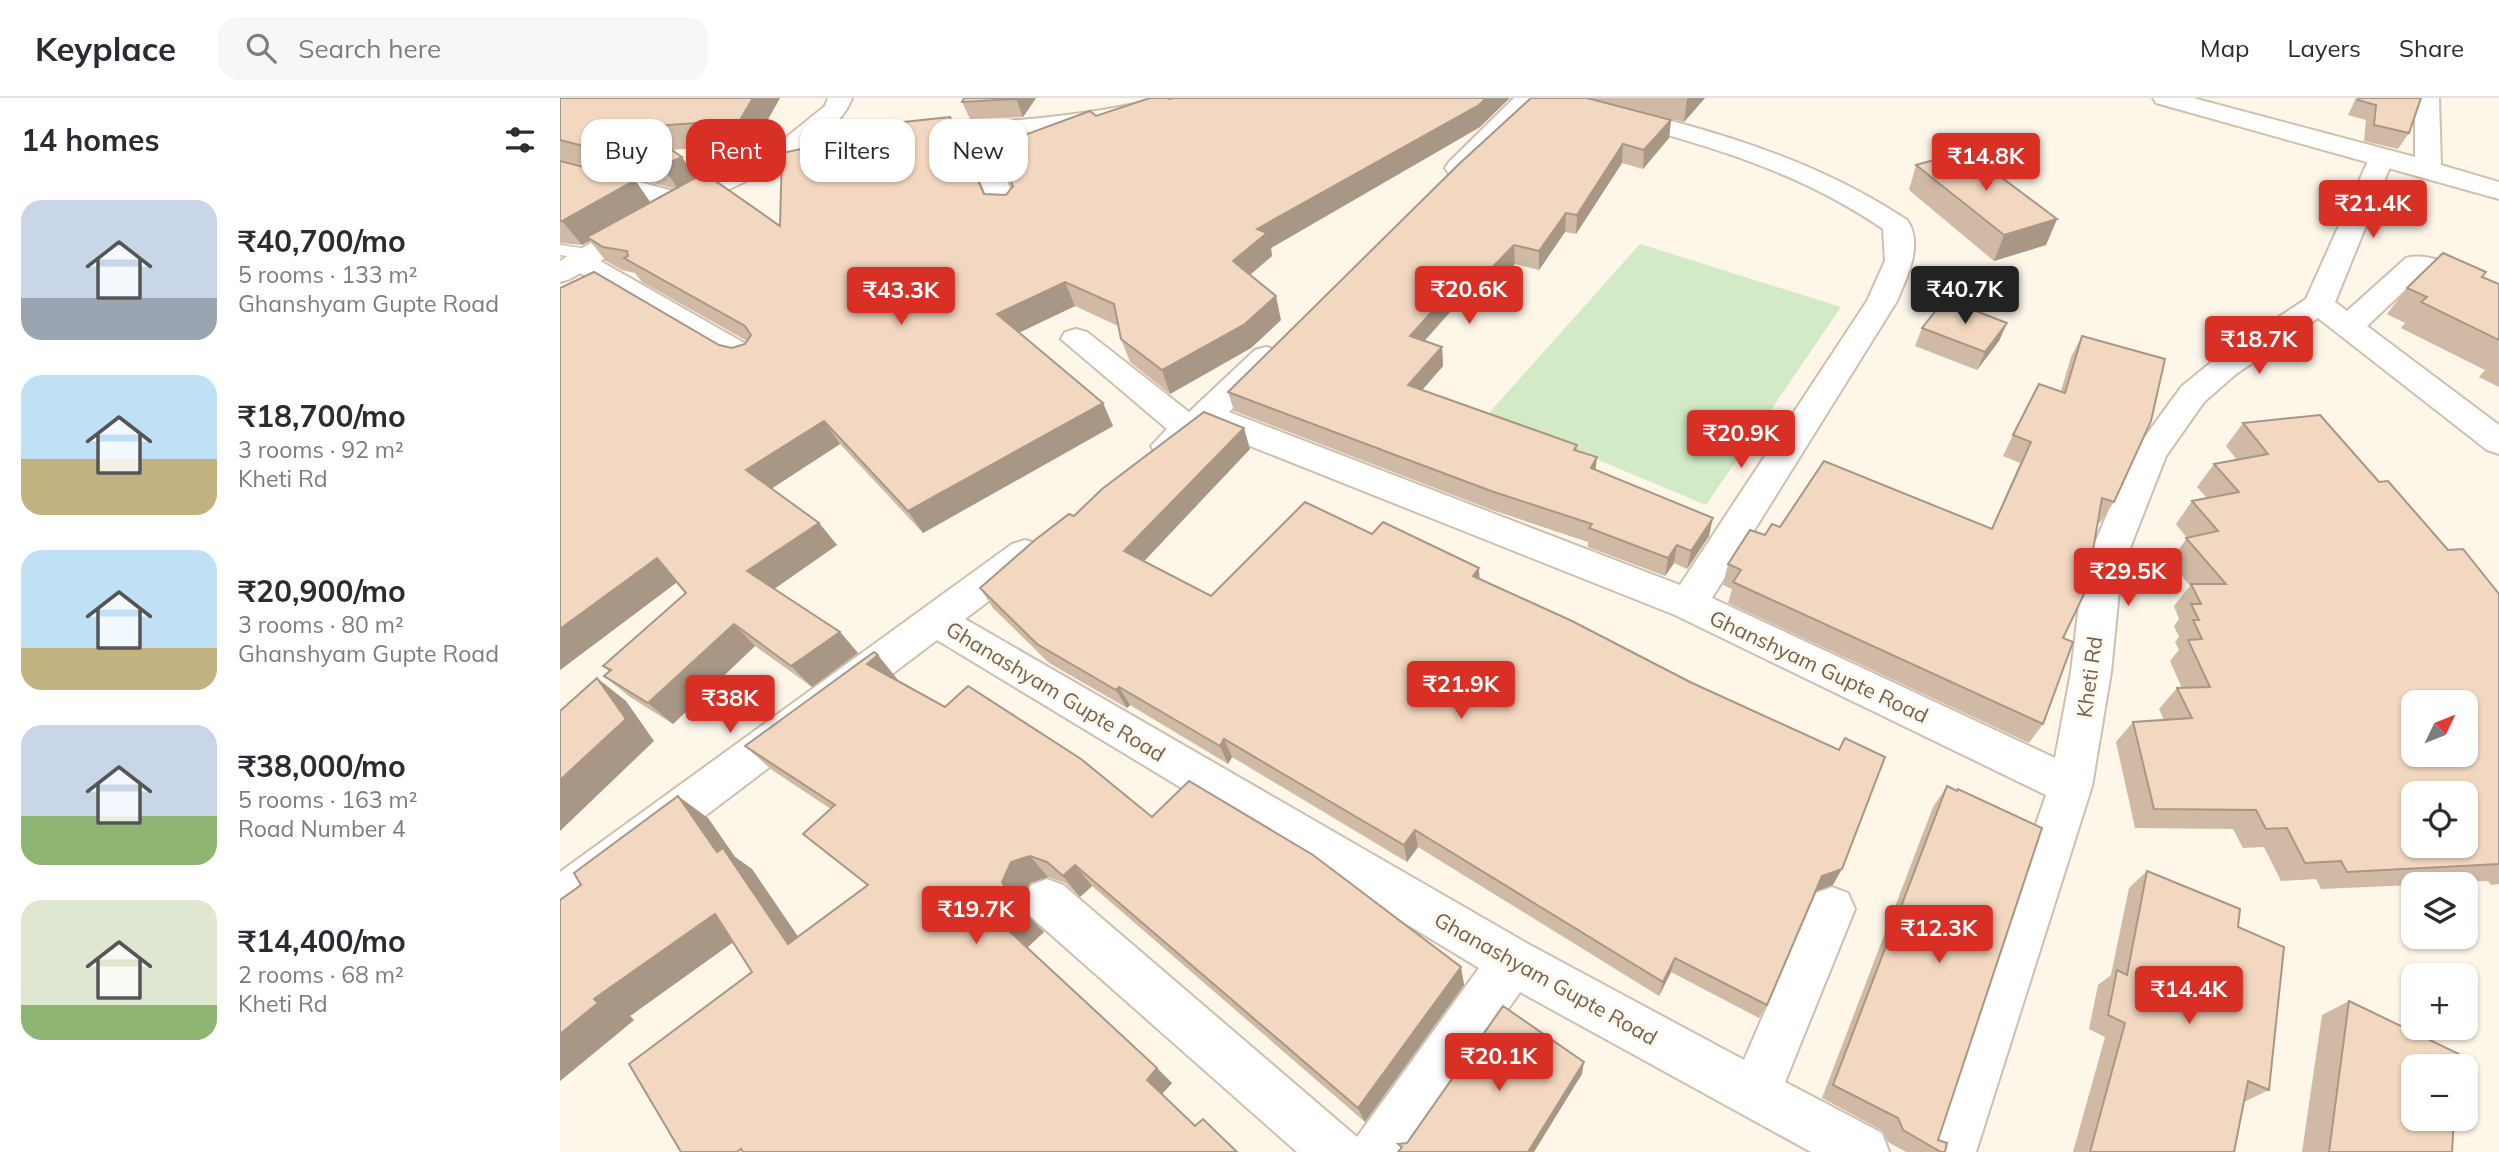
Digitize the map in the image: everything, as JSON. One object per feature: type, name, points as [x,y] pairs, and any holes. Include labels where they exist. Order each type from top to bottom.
[{"type":"street","points":[[824,119],[836,109],[840,98]]},
{"type":"street","points":[[1028,126],[1106,120],[1190,98]]},
{"type":"street","points":[[1442,184],[1528,98]]},
{"type":"street","name":"Ghanshyam Gupte Road","points":[[1555,98],[1769,159],[1841,188],[1897,226],[1899,261],[1882,301],[1688,604],[2071,786]]},
{"type":"street","points":[[2165,98],[2428,169],[2499,191]]},
{"type":"street","points":[[2427,98],[2428,169]]},
{"type":"street","points":[[960,119],[960,108],[1029,110],[1053,102]]},
{"type":"street","points":[[572,259],[781,154],[800,140]]},
{"type":"street","points":[[2381,157],[2319,304],[2359,317],[2499,410]]},
{"type":"street","points":[[560,169],[682,202]]},
{"type":"street","points":[[989,182],[1006,210]]},
{"type":"street","points":[[572,259],[749,359]]},
{"type":"street","points":[[2359,317],[2416,264],[2436,269],[2499,303]]},
{"type":"street","name":"Kheti Rd","points":[[1950,1152],[2071,786],[2091,672],[2102,570],[2150,453],[2193,394],[2225,367],[2319,304]]},
{"type":"street","points":[[2359,317],[2499,442]]},
{"type":"street","points":[[1076,339],[1198,423],[1688,604]]},
{"type":"street","points":[[1145,463],[1198,423],[1285,339]]},
{"type":"street","name":"Ghanashyam Gupte Road","points":[[1047,538],[937,621],[1513,962],[1863,1152]]},
{"type":"street","points":[[560,899],[937,621]]},
{"type":"street","points":[[1047,901],[1337,1152]]},
{"type":"street","points":[[1755,1094],[1832,909]]},
{"type":"street","points":[[1377,1152],[1513,962]]},
{"type":"green space","points":[[1640,244],[1841,307],[1706,505],[1488,414]]},
{"type":"building","points":[[560,98],[753,98],[741,119],[686,119],[686,124],[672,125],[672,119],[581,119],[581,145],[560,140]]},
{"type":"building","points":[[964,98],[1017,98],[962,102]]},
{"type":"building","points":[[1150,98],[1486,98],[1479,105],[1257,229],[1267,233],[1233,261],[1276,296],[1245,324],[1162,370],[1121,339],[1114,304],[1065,282],[997,314],[1103,403],[908,511],[824,421],[746,470],[819,523],[747,571],[840,632],[791,666],[734,624],[648,703],[604,676],[611,670],[603,666],[686,593],[657,558],[560,629],[560,288],[594,272],[719,345],[732,348],[745,344],[751,335],[745,326],[624,258],[628,256],[627,251],[603,247],[587,237],[688,182],[717,182],[780,226],[781,182],[786,182],[786,152],[800,149],[800,182],[915,182],[915,121],[929,119],[929,182],[979,182],[984,194],[1006,195],[1013,186],[1011,182],[1028,182],[1028,134],[1090,111],[1096,116]]},
{"type":"building","points":[[1531,98],[1587,98],[1671,120],[1644,150],[1623,144],[1577,215],[1566,213],[1539,251],[1514,245],[1480,280],[1465,275],[1410,336],[1442,347],[1408,385],[1577,445],[1574,450],[1597,457],[1591,468],[1713,518],[1691,551],[1677,545],[1668,558],[1589,528],[1592,524],[1491,491],[1228,392],[1459,164]]},
{"type":"building","points":[[2421,98],[2409,133],[2374,125],[2376,105],[2358,100]]},
{"type":"building","points":[[672,150],[682,157],[672,162]]},
{"type":"building","points":[[1966,151],[2057,219],[2004,235],[1916,165]]},
{"type":"building","points":[[560,161],[581,166],[581,182],[631,182],[562,221]]},
{"type":"building","points":[[2443,253],[2486,272],[2482,277],[2499,284],[2499,340],[2421,302],[2427,297],[2407,288]]},
{"type":"building","points":[[1945,299],[2007,323],[1985,352],[1922,328]]},
{"type":"building","points":[[2082,336],[2165,359],[2151,421],[2114,502],[2102,498],[2086,590],[2063,638],[2073,642],[2043,724],[1733,582],[1741,570],[1728,564],[1750,530],[1765,535],[1772,524],[1780,527],[1824,461],[1992,529],[2031,442],[2013,435],[2039,384],[2065,393]]},
{"type":"building","points":[[1204,412],[1244,428],[1124,551],[1211,596],[1305,502],[1372,534],[1383,522],[1479,568],[1473,576],[1572,621],[1690,682],[1839,750],[1845,738],[1885,757],[1842,869],[1822,876],[1767,1005],[1675,958],[1663,982],[1415,830],[1404,845],[1224,739],[1220,746],[1119,687],[1116,690],[1037,644],[980,588],[1035,540],[1069,514],[1074,516],[1102,489]]},
{"type":"building","points":[[2320,415],[2379,482],[2388,481],[2448,550],[2463,549],[2499,594],[2499,864],[2347,872],[2341,861],[2305,863],[2287,828],[2266,829],[2256,810],[2154,809],[2133,722],[2192,718],[2177,688],[2210,687],[2188,640],[2202,639],[2193,620],[2199,620],[2191,604],[2201,604],[2191,584],[2226,584],[2186,538],[2218,531],[2192,501],[2239,492],[2214,464],[2268,454],[2243,423]]},
{"type":"building","points":[[874,652],[878,655],[867,664],[945,707],[968,686],[1081,759],[1152,817],[1189,781],[1313,855],[1461,967],[1358,1108],[1075,865],[1063,876],[1047,862],[1030,856],[1011,862],[1002,882],[1010,899],[1025,912],[1007,929],[1157,1068],[1147,1080],[1195,1126],[1203,1119],[1237,1152],[743,1152],[741,1149],[737,1152],[681,1152],[629,1064],[752,972],[715,914],[594,999],[598,1003],[560,1034],[560,900],[581,885],[574,873],[678,796],[717,852],[723,848],[788,944],[868,885],[803,834],[835,805],[745,746]]},
{"type":"building","points":[[597,678],[626,719],[560,780],[560,711]]},
{"type":"building","points":[[1947,786],[2042,828],[1938,1140],[1947,1143],[1945,1152],[1941,1152],[1903,1130],[1898,1118],[1833,1085]]},
{"type":"building","points":[[2147,871],[2240,909],[2238,927],[2284,947],[2269,1090],[2248,1081],[2234,1152],[2090,1152],[2125,1023],[2108,1015],[2117,970],[2127,975]]},
{"type":"building","points":[[2349,1001],[2401,1026],[2401,1040],[2430,1040],[2459,1054],[2401,1054],[2401,1131],[2453,1131],[2452,1152],[2329,1152]]},
{"type":"building","points":[[1503,1006],[1584,1062],[1528,1152],[1398,1152],[1402,1147],[1398,1144],[1407,1143]]}]
